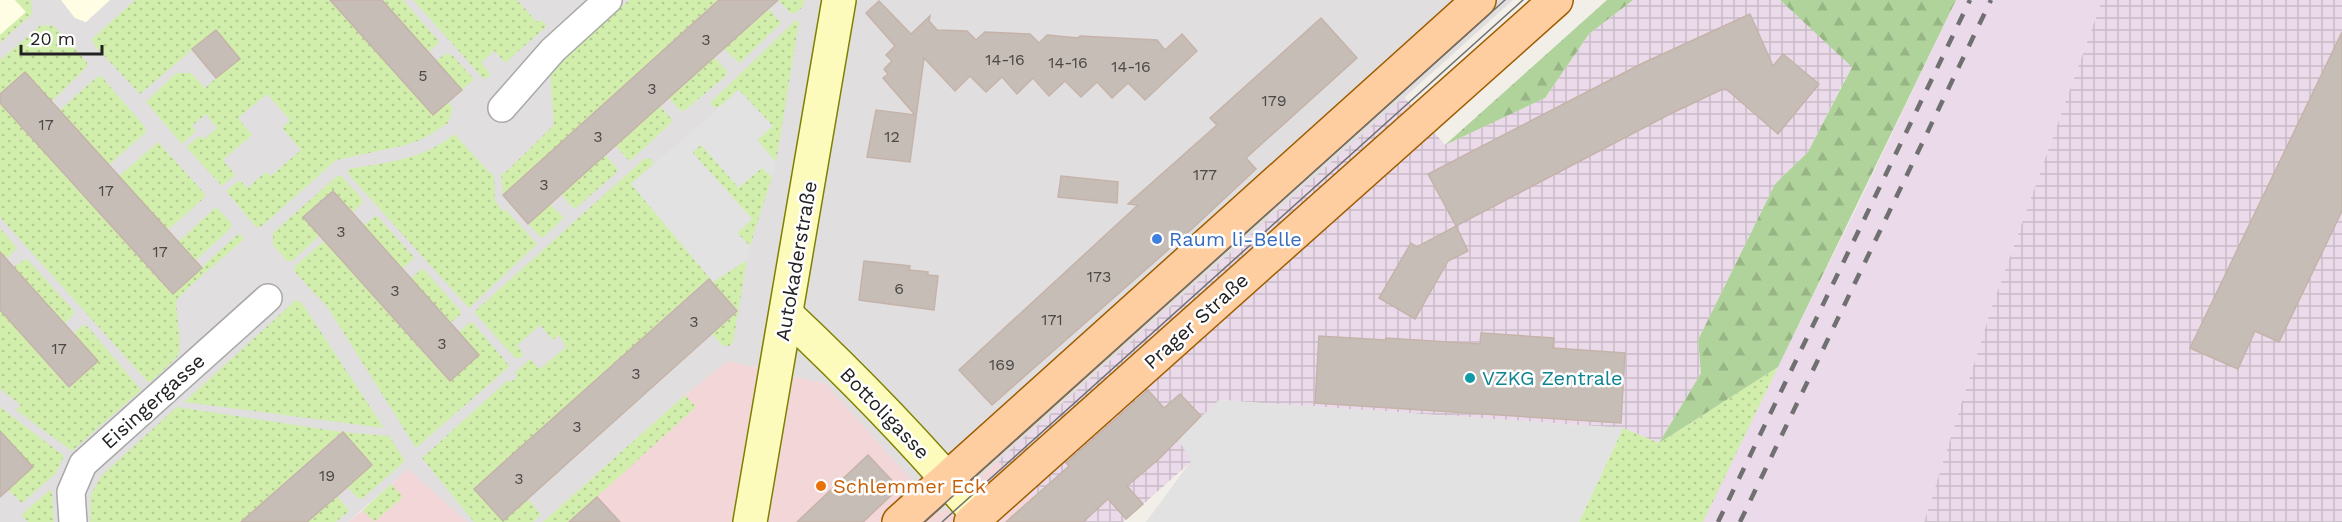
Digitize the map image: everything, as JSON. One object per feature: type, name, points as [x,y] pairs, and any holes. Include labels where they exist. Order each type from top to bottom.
[{"type":"main road","name":"Prager Straße","points":[[964,502],[1479,0]]},
{"type":"main road","name":"Prager Straße","points":[[898,522],[964,502],[1556,0]]},
{"type":"street","points":[[502,108],[553,50],[608,0]]},
{"type":"street","name":"Autokaderstraße","points":[[750,522],[839,0]]},
{"type":"street","name":"Eisingergasse","points":[[73,522],[71,492],[83,464],[268,298]]},
{"type":"street","name":"Bottoligasse","points":[[787,315],[829,355],[964,502]]},
{"type":"shaded area","points":[[0,0],[15,0],[26,12],[0,35]]},
{"type":"shaded area","points":[[15,0],[61,0],[75,18],[86,22],[110,0],[1513,0],[941,513],[826,384],[728,361],[685,395],[543,522],[467,522],[408,469],[348,522],[0,522],[0,35],[26,12]]},
{"type":"shaded area","points":[[61,0],[110,0],[86,22],[75,18]]},
{"type":"shaded area","points":[[1633,0],[1780,0],[1852,66],[1808,152],[1775,184],[1698,340],[1701,373],[1659,443],[1623,428],[1219,400],[1192,461],[1123,522],[1054,522],[998,461],[1404,97],[1445,145],[1545,98],[1589,34]]},
{"type":"shaded area","points":[[1956,0],[2102,0],[1991,309],[1924,522],[1701,522],[1857,207]]},
{"type":"shaded area","points":[[2102,0],[2342,0],[2342,522],[1924,522],[1991,309]]},
{"type":"shaded area","points":[[739,90],[773,126],[757,140],[776,162],[772,177],[762,168],[739,188],[701,145],[692,152],[752,219],[737,233],[750,246],[747,260],[713,282],[631,184]]},
{"type":"shaded area","points":[[728,361],[826,384],[941,513],[998,461],[1054,522],[543,522],[685,395]]},
{"type":"shaded area","points":[[1219,400],[1623,428],[1579,522],[1146,522],[1191,461],[1178,439]]},
{"type":"shaded area","points":[[408,469],[467,522],[348,522],[363,510]]},
{"type":"green space","points":[[15,0],[31,0],[32,14],[0,43],[0,35],[26,12]]},
{"type":"green space","points":[[135,0],[330,0],[433,115],[448,102],[453,109],[448,123],[420,140],[402,146],[336,160],[261,227],[256,227],[226,191],[240,180],[247,188],[266,172],[271,176],[301,150],[282,128],[290,120],[267,94],[238,118],[252,135],[223,160],[235,175],[222,186],[186,147],[199,136],[204,139],[217,128],[206,114],[192,126],[196,131],[182,144],[146,102],[176,73],[191,73],[205,88],[239,58],[215,30],[140,94],[95,46],[92,39]]},
{"type":"green space","points":[[383,0],[403,0],[438,40],[438,44],[428,52]]},
{"type":"green space","points":[[413,0],[517,0],[537,22],[541,20],[547,26],[505,63],[495,51],[481,62],[491,75],[484,79]]},
{"type":"green space","points":[[629,0],[719,0],[503,195],[501,174],[507,171],[554,125],[550,74],[555,65]]},
{"type":"green space","points":[[778,0],[804,0],[803,7],[794,14]]},
{"type":"green space","points":[[1607,0],[1633,0],[1589,34],[1545,98],[1445,145]]},
{"type":"green space","points":[[1780,0],[1956,0],[1778,367],[1659,443],[1701,373],[1698,340],[1775,184],[1808,152],[1852,67]]},
{"type":"green space","points":[[769,9],[781,23],[740,63],[724,49]]},
{"type":"green space","points":[[796,20],[799,22],[776,162],[757,140],[772,126],[738,90],[719,107],[713,107],[710,103]]},
{"type":"green space","points":[[41,25],[54,26],[87,62],[87,67],[52,101],[25,72],[0,94],[0,60]]},
{"type":"green space","points":[[445,54],[452,55],[474,79],[462,90],[436,61]]},
{"type":"green space","points":[[714,57],[727,71],[726,76],[684,111],[680,110],[669,98]]},
{"type":"green space","points":[[101,76],[145,127],[146,132],[109,165],[60,110]]},
{"type":"green space","points":[[0,103],[172,294],[238,234],[243,236],[243,240],[176,301],[180,346],[178,356],[153,380],[148,382],[0,217]]},
{"type":"green space","points":[[660,106],[672,120],[670,124],[631,160],[627,159],[616,146]]},
{"type":"green space","points":[[454,134],[494,175],[495,201],[537,244],[469,308],[349,175],[348,169],[404,159],[430,149]]},
{"type":"green space","points":[[158,142],[205,194],[204,198],[168,230],[119,176]]},
{"type":"green space","points":[[701,144],[762,168],[772,177],[750,246],[737,233],[752,219],[693,153]]},
{"type":"green space","points":[[605,155],[618,169],[616,173],[573,208],[561,194]]},
{"type":"green space","points":[[649,158],[654,163],[631,184],[714,281],[747,260],[733,342],[729,346],[723,346],[712,334],[737,311],[708,279],[475,489],[503,521],[528,499],[541,515],[533,522],[474,522],[422,458],[508,380],[511,382],[518,376],[515,373],[530,359],[540,369],[566,347],[559,335],[553,340],[540,325],[517,345],[524,355],[516,359],[474,312],[644,159]]},
{"type":"green space","points":[[337,176],[341,176],[363,202],[352,213],[332,191],[303,217],[319,236],[292,261],[287,261],[273,245],[273,233]]},
{"type":"green space","points":[[550,204],[564,218],[542,238],[528,224]]},
{"type":"green space","points":[[216,207],[232,224],[230,229],[195,261],[178,242]]},
{"type":"green space","points":[[375,216],[413,256],[413,259],[402,269],[363,226]]},
{"type":"green space","points":[[0,228],[17,248],[6,259],[0,252]]},
{"type":"green space","points":[[324,241],[449,381],[479,355],[459,332],[469,323],[473,323],[509,367],[416,448],[328,308],[294,271],[295,266]]},
{"type":"green space","points":[[25,259],[74,311],[64,324],[14,267]]},
{"type":"green space","points":[[421,269],[460,310],[461,314],[450,323],[411,279]]},
{"type":"green space","points":[[296,300],[301,302],[384,428],[184,402]]},
{"type":"green space","points":[[0,310],[68,387],[98,361],[73,334],[83,325],[88,327],[141,390],[72,451],[16,410],[21,405],[0,389]]},
{"type":"green space","points":[[1778,367],[1703,522],[1579,522],[1623,428],[1659,443]]},
{"type":"green space","points":[[685,395],[696,407],[569,522],[543,522]]},
{"type":"green space","points":[[0,407],[64,456],[56,473],[22,503],[8,490],[0,440]]},
{"type":"green space","points":[[177,407],[342,432],[241,522],[90,522],[91,494],[102,475]]},
{"type":"green space","points":[[342,432],[389,436],[405,461],[362,499],[347,487],[372,465]]},
{"type":"green space","points":[[391,484],[403,497],[374,522],[363,510]]},
{"type":"green space","points":[[50,490],[52,491],[54,522],[28,522],[21,515]]},
{"type":"green space","points":[[337,496],[348,512],[336,522],[307,522]]},
{"type":"building","points":[[330,0],[382,0],[462,90],[433,115]]},
{"type":"building","points":[[719,0],[778,0],[528,224],[503,195]]},
{"type":"building","points":[[879,1],[911,34],[930,16],[929,21],[937,30],[967,31],[976,40],[985,32],[1030,34],[1039,43],[1047,35],[1157,40],[1165,50],[1182,34],[1197,51],[1145,100],[1128,83],[1112,98],[1097,82],[1081,97],[1065,81],[1049,96],[1033,78],[1017,94],[1002,77],[986,92],[970,76],[955,91],[924,58],[910,162],[867,157],[876,110],[915,115],[883,78],[888,74],[884,69],[892,61],[886,55],[895,46],[866,13]]},
{"type":"building","points":[[1750,14],[1773,66],[1783,54],[1819,84],[1778,134],[1725,88],[1670,114],[1456,226],[1428,174],[1643,63]]},
{"type":"building","points":[[1321,18],[1357,58],[1246,158],[1256,169],[1194,227],[992,405],[959,370],[1138,205],[1128,204],[1217,125],[1210,118]]},
{"type":"building","points":[[216,30],[240,59],[216,78],[192,49]]},
{"type":"building","points":[[2342,32],[2342,211],[2279,342],[2255,331],[2238,369],[2190,348]]},
{"type":"building","points":[[25,72],[202,268],[173,294],[0,103],[0,94]]},
{"type":"building","points":[[1061,176],[1118,182],[1117,203],[1058,197]]},
{"type":"building","points":[[333,191],[479,355],[450,381],[303,217]]},
{"type":"building","points":[[1456,226],[1468,251],[1448,261],[1415,319],[1379,298],[1411,243],[1417,247]]},
{"type":"building","points":[[0,252],[98,361],[69,387],[0,310]]},
{"type":"building","points":[[864,261],[910,266],[909,270],[928,272],[928,275],[938,276],[934,310],[859,300]]},
{"type":"building","points":[[709,279],[737,311],[503,521],[474,489]]},
{"type":"building","name":"VZKG Zentrale","points":[[1481,333],[1554,338],[1553,348],[1625,353],[1621,423],[1315,403],[1319,336],[1480,344]]},
{"type":"building","points":[[1148,390],[1164,408],[1180,394],[1201,416],[1160,458],[1127,486],[1143,504],[1126,519],[1108,499],[1083,522],[1006,522],[1069,466],[1066,463]]},
{"type":"building","points":[[0,431],[33,467],[0,497]]},
{"type":"building","points":[[343,432],[372,465],[337,496],[307,522],[241,522]]},
{"type":"building","points":[[868,455],[899,488],[863,522],[797,522]]},
{"type":"building","points":[[597,497],[620,522],[569,522]]},
{"type":"tram line","points":[[924,522],[1505,0]]},
{"type":"tram line","points":[[942,522],[1523,0]]},
{"type":"railway","points":[[1718,522],[1970,0]]},
{"type":"railway","points":[[1740,522],[1991,0]]},
{"type":"place","name":"Raum li-Belle","points":[[1157,239]]},
{"type":"place","name":"VZKG Zentrale","points":[[1470,378]]},
{"type":"place","name":"Schlemmer Eck","points":[[821,486]]}]
